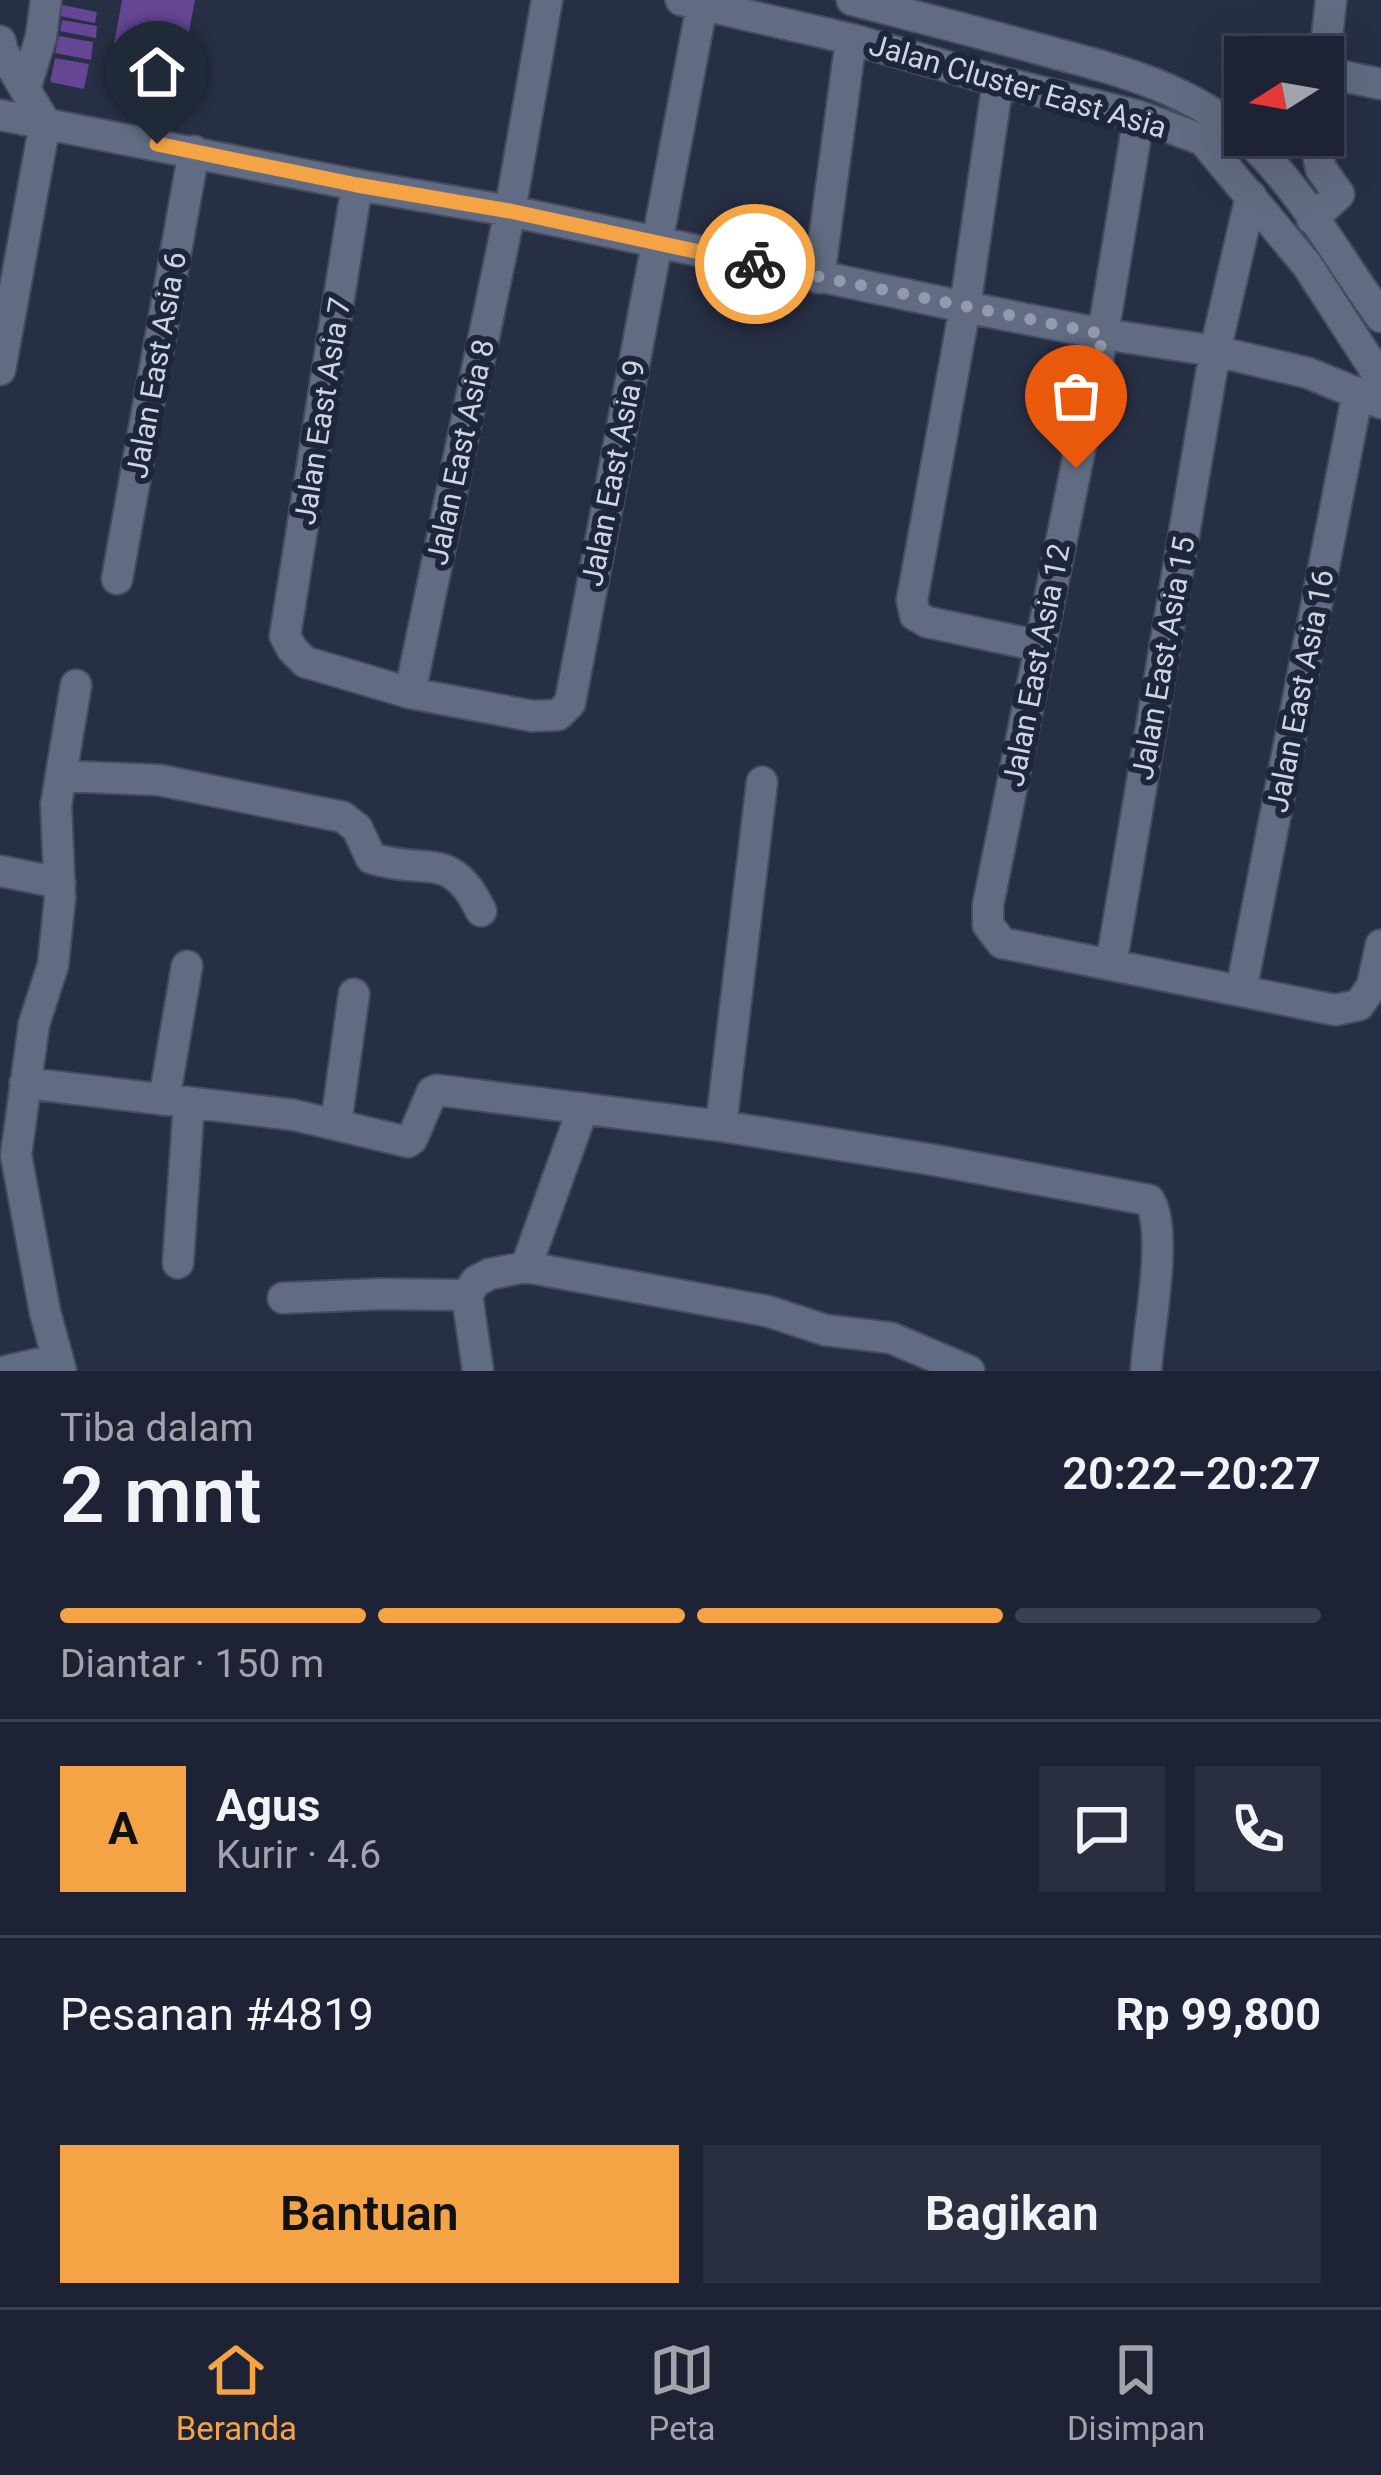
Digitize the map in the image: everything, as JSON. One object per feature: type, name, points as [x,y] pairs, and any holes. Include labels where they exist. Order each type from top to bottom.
[{"type":"street","points":[[26,89],[46,0]]},
{"type":"street","name":"Jalan East Asia 8","points":[[410,693],[510,211],[547,0]]},
{"type":"street","points":[[852,0],[980,17],[1169,89],[1211,110],[1250,142],[1283,179],[1323,209],[1381,317]]},
{"type":"street","points":[[1327,36],[1330,0]]},
{"type":"street","name":"Jalan Cluster East Asia","points":[[692,2],[1139,116],[1203,140],[1306,265],[1373,391]]},
{"type":"street","name":"Jalan East Asia 9","points":[[410,693],[532,716],[558,715],[570,704],[656,243],[692,2]]},
{"type":"street","points":[[819,278],[851,39]]},
{"type":"street","points":[[0,41],[45,123],[0,370]]},
{"type":"street","points":[[1344,77],[1381,84]]},
{"type":"street","points":[[998,81],[912,600],[915,615],[927,622],[1040,646]]},
{"type":"street","points":[[0,115],[510,211],[964,308],[1215,351],[1373,391]]},
{"type":"street","name":"Jalan East Asia 12","points":[[1111,964],[1002,943],[988,926],[988,905],[1103,334],[1139,116]]},
{"type":"street","name":"Jalan East Asia 6","points":[[117,579],[194,152]]},
{"type":"street","points":[[1319,156],[1323,209]]},
{"type":"street","name":"Jalan East Asia 7","points":[[357,185],[285,636],[305,662],[410,693]]},
{"type":"street","name":"Jalan East Asia 15","points":[[1111,964],[1215,351],[1251,196]]},
{"type":"street","name":"Jalan East Asia 16","points":[[1241,991],[1373,391]]},
{"type":"street","points":[[6,1371],[59,1365],[16,1154],[34,1024],[53,965],[60,883],[56,805],[76,685]]},
{"type":"street","points":[[61,776],[159,780],[343,817],[357,828],[371,858],[446,869],[460,878],[482,911]]},
{"type":"street","points":[[721,1126],[762,782]]},
{"type":"street","points":[[0,871],[60,883]]},
{"type":"street","points":[[1111,964],[1334,1010],[1359,1005],[1372,986],[1381,945]]},
{"type":"street","points":[[178,1263],[177,1101],[188,966]]},
{"type":"street","points":[[336,1124],[354,994]]},
{"type":"street","points":[[26,1083],[294,1115],[408,1142],[437,1090],[721,1126],[1149,1200],[1156,1212],[1157,1245],[1146,1371]]},
{"type":"street","points":[[526,1267],[583,1108]]},
{"type":"street","points":[[478,1371],[467,1295],[476,1280],[526,1267],[767,1311],[825,1330],[891,1338],[969,1371]]},
{"type":"street","points":[[283,1298],[467,1295]]},
{"type":"building","points":[[122,0],[195,0],[182,68],[112,55]]},
{"type":"building","points":[[62,5],[97,12],[95,23],[60,16]]},
{"type":"building","points":[[62,20],[97,26],[96,38],[60,31]]},
{"type":"building","points":[[59,36],[93,42],[91,60],[55,53]]},
{"type":"building","points":[[55,58],[89,64],[84,89],[50,82]]},
{"type":"way so far","points":[[755,264],[1103,334],[1076,468]]},
{"type":"route","points":[[157,144],[510,211],[755,264]]}]
